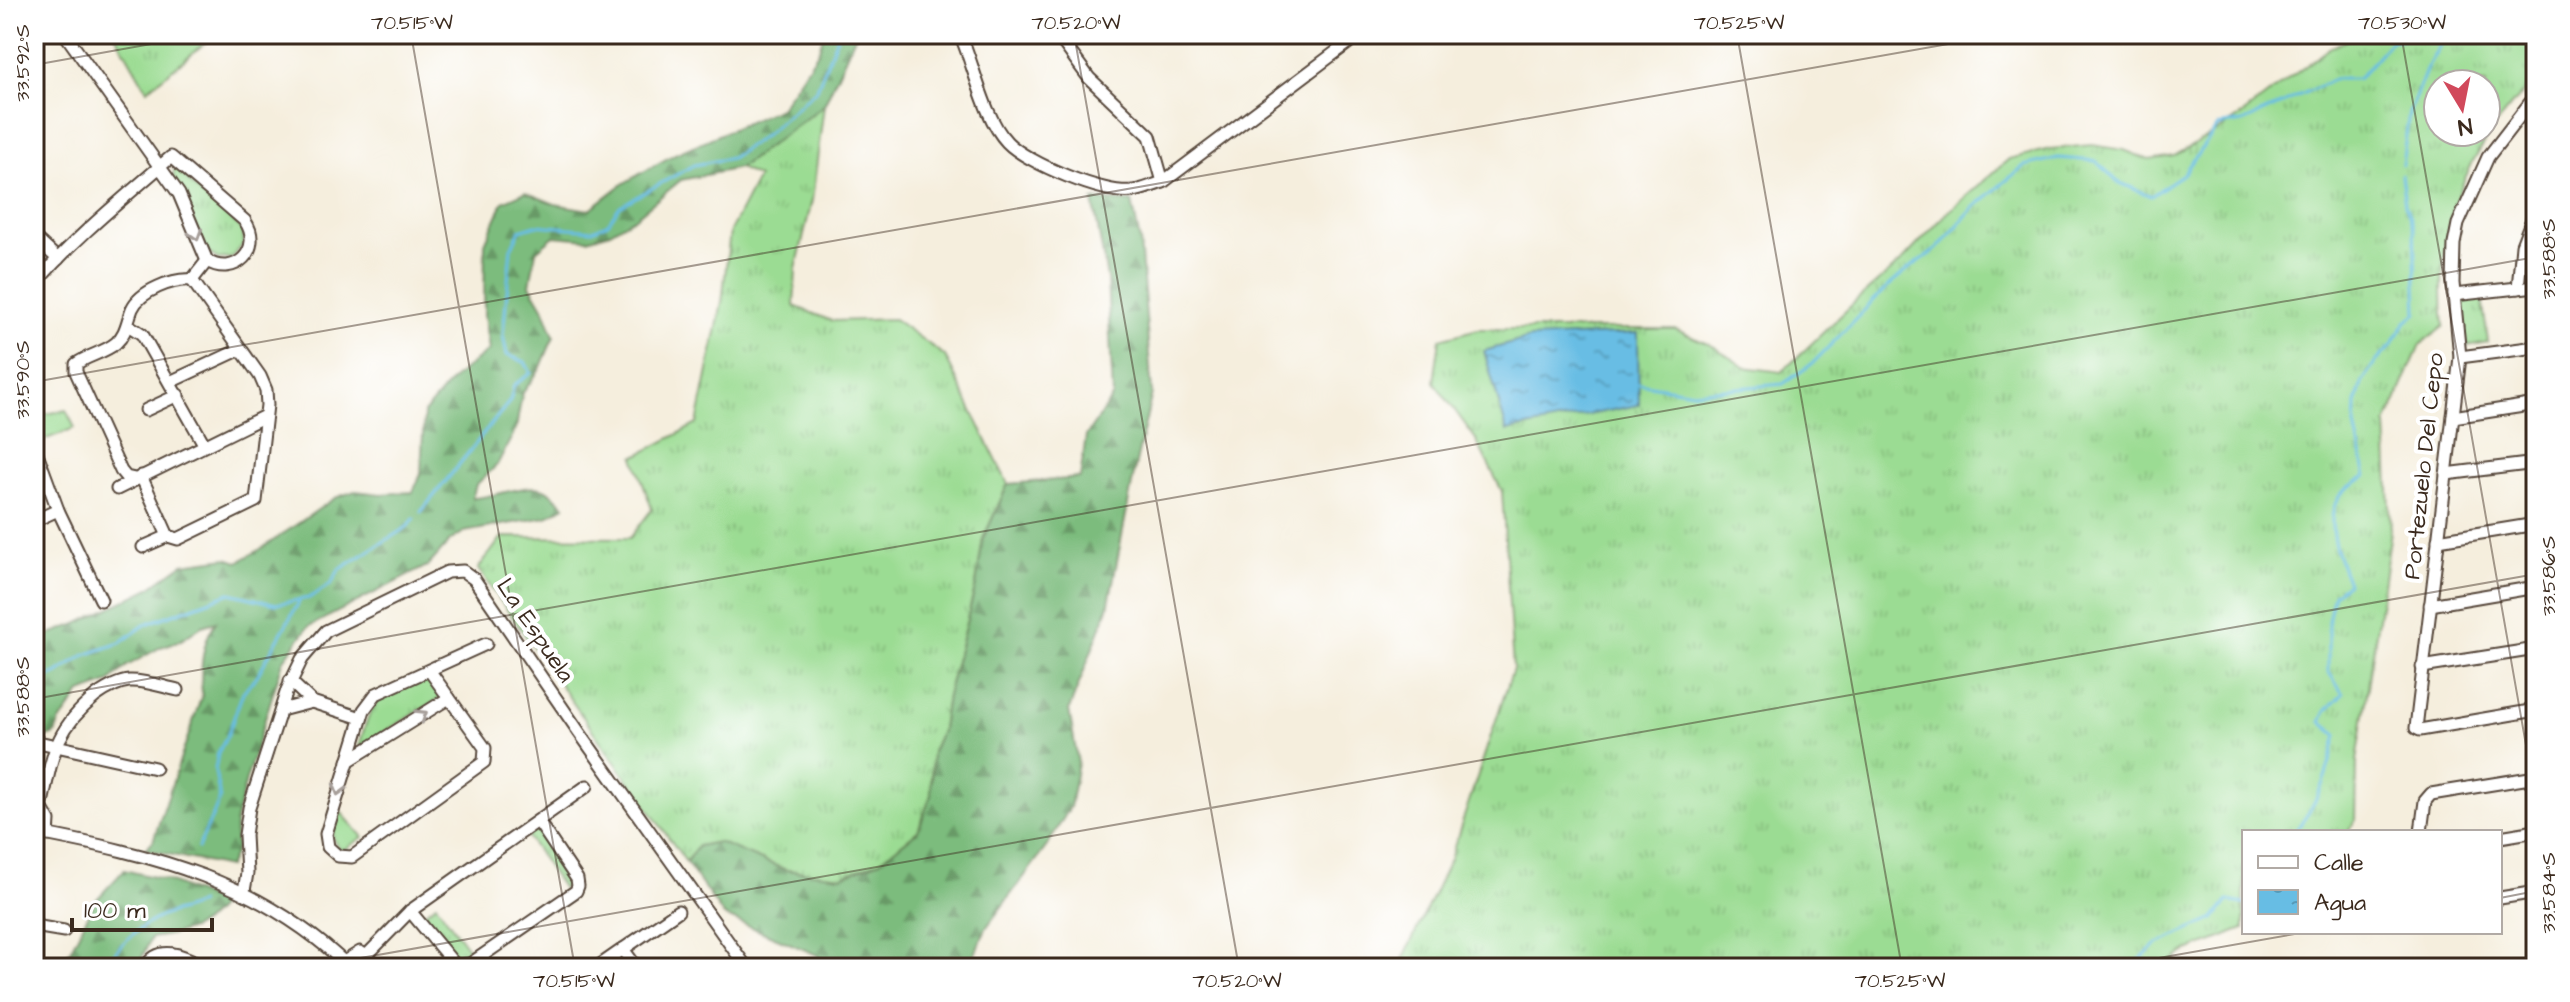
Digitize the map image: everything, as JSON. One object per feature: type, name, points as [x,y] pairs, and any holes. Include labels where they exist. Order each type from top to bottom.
[{"type":"street","points":[[34,285],[97,220],[158,168],[171,157],[241,217],[251,232],[250,250],[238,263],[222,267],[207,261],[184,202],[158,168],[65,34]]},
{"type":"street","points":[[960,34],[986,106],[1007,142],[1045,167],[1091,185],[1131,192],[1163,182],[1360,34]]},
{"type":"street","points":[[1057,34],[1089,78],[1150,136],[1163,182]]},
{"type":"street","name":"Portezuelo Del Cepo","points":[[2536,95],[2488,157],[2462,213],[2454,244],[2454,295],[2460,357],[2415,721],[2416,728],[2420,730],[2536,710]]},
{"type":"street","points":[[2518,288],[2518,263],[2536,209]]},
{"type":"street","points":[[34,237],[58,259]]},
{"type":"street","points":[[138,478],[126,477],[121,471],[76,372],[76,364],[114,345],[128,325],[132,308],[142,297],[171,281],[192,280],[207,261]]},
{"type":"street","points":[[143,547],[168,536],[178,539],[256,501],[267,397],[264,382],[192,280]]},
{"type":"street","points":[[2454,295],[2536,286]]},
{"type":"street","points":[[128,325],[142,334],[204,444]]},
{"type":"street","points":[[2460,357],[2536,347]]},
{"type":"street","points":[[170,382],[241,349]]},
{"type":"street","points":[[146,410],[178,395]]},
{"type":"street","points":[[2453,417],[2536,404]]},
{"type":"street","points":[[117,489],[265,416]]},
{"type":"street","points":[[34,445],[58,510],[101,600]]},
{"type":"street","points":[[2446,474],[2536,463]]},
{"type":"street","points":[[138,478],[168,536]]},
{"type":"street","points":[[34,521],[58,510]]},
{"type":"street","points":[[2438,540],[2536,524]]},
{"type":"street","name":"La Espuela","points":[[244,891],[249,808],[290,681],[309,649],[326,631],[447,572],[457,570],[474,579],[747,968]]},
{"type":"street","points":[[2430,605],[2536,587]]},
{"type":"street","points":[[429,670],[485,748],[484,762],[352,857],[338,856],[331,851],[326,838],[361,718],[376,694],[486,644]]},
{"type":"street","points":[[2422,667],[2536,649]]},
{"type":"street","points":[[48,835],[49,821],[38,809],[56,746],[76,712],[117,683],[132,681],[178,690]]},
{"type":"street","points":[[290,681],[312,702],[361,718]]},
{"type":"street","points":[[348,761],[449,698]]},
{"type":"street","points":[[281,710],[312,702]]},
{"type":"street","points":[[34,741],[155,768]]},
{"type":"street","points":[[2421,830],[2425,801],[2431,794],[2536,777]]},
{"type":"street","points":[[367,955],[410,911],[587,786]]},
{"type":"street","points":[[410,911],[456,966],[462,966],[470,964],[576,891],[577,879],[538,821]]},
{"type":"street","points":[[2502,837],[2536,831]]},
{"type":"street","points":[[34,832],[138,855],[244,891],[295,921],[347,965],[357,952],[367,955],[369,968]]},
{"type":"street","points":[[218,882],[234,879],[247,864]]},
{"type":"street","points":[[2502,898],[2536,892]]},
{"type":"street","points":[[596,968],[678,911]]},
{"type":"street","points":[[34,926],[64,931]]},
{"type":"street","points":[[623,949],[637,968]]},
{"type":"street","points":[[145,968],[154,957],[168,953],[208,968]]},
{"type":"green space","points":[[115,34],[216,34],[147,90]]},
{"type":"green space","points":[[824,34],[856,34],[824,105],[739,168],[681,180],[637,216],[610,232],[588,239],[554,236],[536,251],[530,285],[554,336],[540,369],[522,394],[516,429],[497,465],[476,485],[472,498],[538,487],[565,506],[546,517],[464,532],[450,541],[429,565],[308,627],[283,661],[246,780],[235,823],[236,850],[228,867],[145,849],[153,841],[202,695],[203,657],[207,638],[216,622],[202,626],[181,640],[127,666],[108,683],[81,693],[59,723],[55,734],[47,737],[34,735],[34,640],[77,624],[148,589],[183,564],[227,558],[238,562],[335,498],[355,491],[381,494],[413,492],[421,474],[424,413],[454,378],[489,350],[484,316],[485,243],[503,202],[525,192],[555,204],[589,210],[624,183],[675,154],[780,108],[818,52]]},
{"type":"green space","points":[[2360,34],[2536,34],[2536,78],[2502,118],[2502,68],[2422,68],[2422,148],[2481,148],[2460,191],[2450,222],[2444,254],[2444,326],[2420,345],[2386,424],[2391,531],[2357,761],[2356,820],[2348,830],[2242,830],[2242,930],[2185,952],[2163,968],[1399,968],[1450,859],[1513,669],[1502,491],[1475,438],[1434,382],[1440,339],[1478,329],[1675,329],[1715,347],[1744,367],[1782,372],[1900,263],[1946,214],[2009,159],[2050,149],[2092,145],[2124,150],[2149,160],[2174,156],[2231,123],[2329,48]]},
{"type":"green space","points":[[824,105],[812,200],[796,269],[794,306],[832,321],[894,319],[945,356],[1008,484],[983,539],[976,585],[947,696],[942,729],[932,752],[931,795],[918,831],[880,861],[842,876],[786,870],[718,842],[698,846],[686,862],[478,569],[502,537],[630,538],[652,509],[634,457],[697,424],[722,303],[730,231],[758,177],[739,168]]},
{"type":"green space","points":[[178,169],[242,229],[244,243],[232,258],[218,259],[207,252],[173,178],[174,170]]},
{"type":"green space","points":[[1093,200],[1132,202],[1140,241],[1152,393],[1108,608],[1069,710],[1078,763],[1070,807],[1047,846],[986,928],[969,968],[835,968],[815,954],[724,916],[686,862],[698,846],[718,842],[786,870],[842,876],[880,861],[918,831],[931,795],[932,752],[942,729],[947,696],[976,585],[983,539],[1008,484],[1080,478],[1086,436],[1113,396],[1107,278]]},
{"type":"green space","points":[[2482,298],[2488,342],[2467,346],[2460,301]]},
{"type":"green space","points":[[66,410],[75,428],[36,443],[34,416]]},
{"type":"green space","points":[[429,675],[444,696],[359,747],[374,706],[389,693]]},
{"type":"green space","points":[[338,809],[363,837],[342,851],[333,837]]},
{"type":"green space","points":[[538,829],[574,882],[563,889],[527,836]]},
{"type":"green space","points":[[124,870],[166,880],[222,904],[206,920],[191,929],[151,938],[137,968],[61,968],[95,901]]},
{"type":"green space","points":[[436,904],[472,954],[460,963],[424,913]]},
{"type":"water","points":[[1638,333],[1639,405],[1507,431],[1484,351],[1530,338]]},
{"type":"waterway","points":[[421,512],[510,401],[514,385],[531,373],[525,362],[507,355],[503,335],[511,248],[520,230],[536,225],[593,230],[608,223],[620,206],[694,165],[731,158],[765,135],[817,89],[838,34]]},
{"type":"waterway","points":[[1638,383],[1693,392],[1783,384],[1812,364],[1881,293],[1937,249],[1973,208],[2024,166],[2058,158],[2096,161],[2118,182],[2151,196],[2183,174],[2218,126],[2243,122],[2334,79],[2358,79],[2391,41],[2422,34]]},
{"type":"waterway","points":[[2402,165],[2409,113],[2427,68],[2446,34]]},
{"type":"waterway","points":[[2296,830],[2316,799],[2337,735],[2321,722],[2326,711],[2343,694],[2328,671],[2328,621],[2334,594],[2348,583],[2334,544],[2332,522],[2341,494],[2366,477],[2355,426],[2356,404],[2362,383],[2376,362],[2392,345],[2405,323],[2417,313],[2414,230],[2405,204],[2401,175]]},
{"type":"waterway","points":[[34,683],[58,673],[85,655],[120,643],[146,624],[230,593],[276,604],[309,598],[331,584],[339,570],[407,527],[414,519]]},
{"type":"waterway","points":[[198,848],[220,799],[215,770],[218,753],[243,692],[257,676],[299,602]]},
{"type":"waterway","points":[[2131,968],[2156,945],[2214,919],[2228,901],[2242,904]]},
{"type":"waterway","points":[[104,968],[136,931],[162,916],[199,903]]}]
